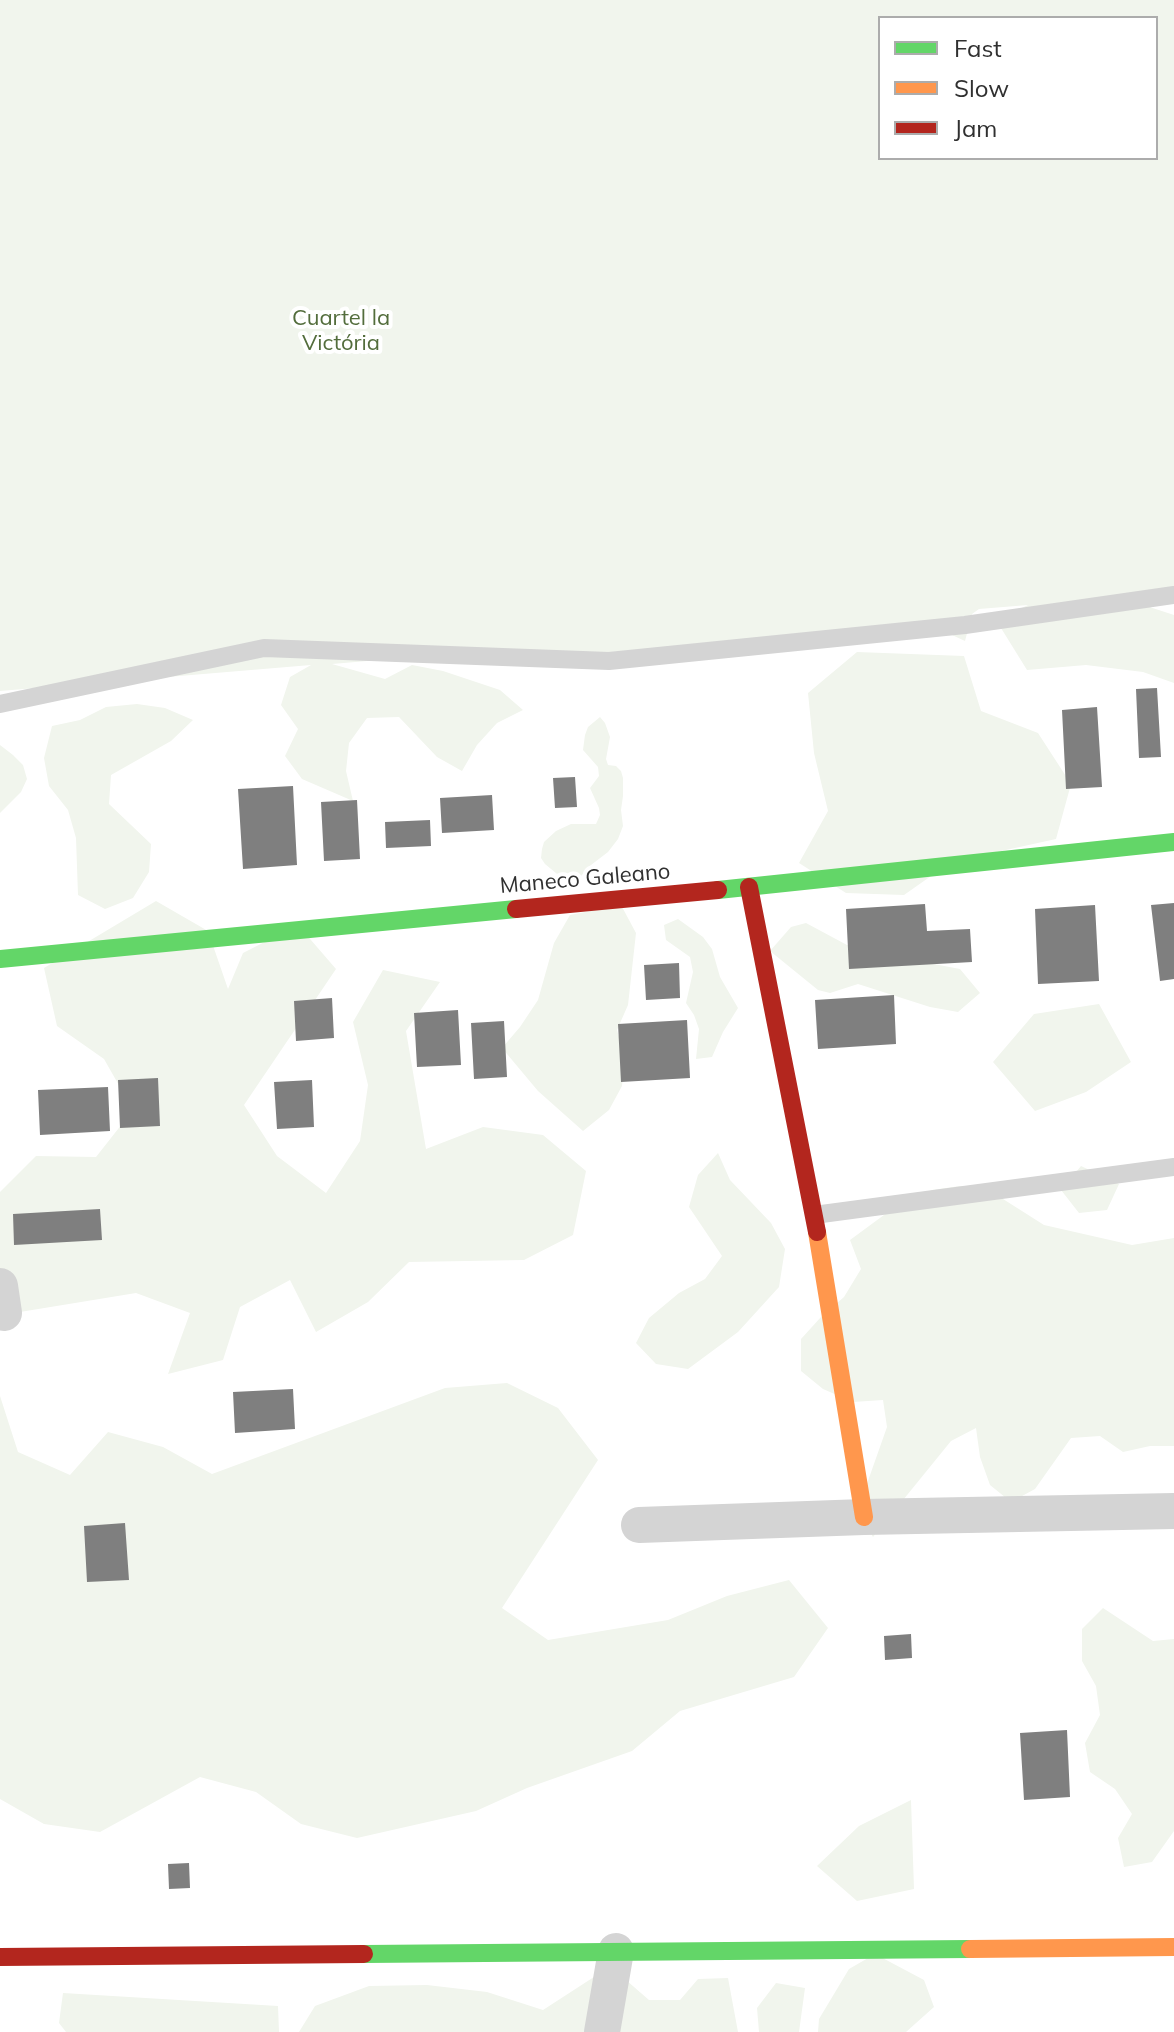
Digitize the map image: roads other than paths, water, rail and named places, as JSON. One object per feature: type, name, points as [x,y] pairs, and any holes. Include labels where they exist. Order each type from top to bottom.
[{"type":"street","name":"Maneco Galeano","points":[[0,959],[749,887],[1174,842]]},
{"type":"street","points":[[749,887],[814,1215],[864,1517]]},
{"type":"street","points":[[639,1525],[1174,1511]]},
{"type":"street","points":[[0,1957],[1174,1947]]},
{"type":"street","points":[[602,2032],[616,1951]]},
{"type":"lane","points":[[0,704],[264,648],[609,661],[965,625],[1174,595]]},
{"type":"lane","points":[[814,1215],[1174,1167]]},
{"type":"park label","name":"Cuartel la Victória","points":[[341,330]]}]
